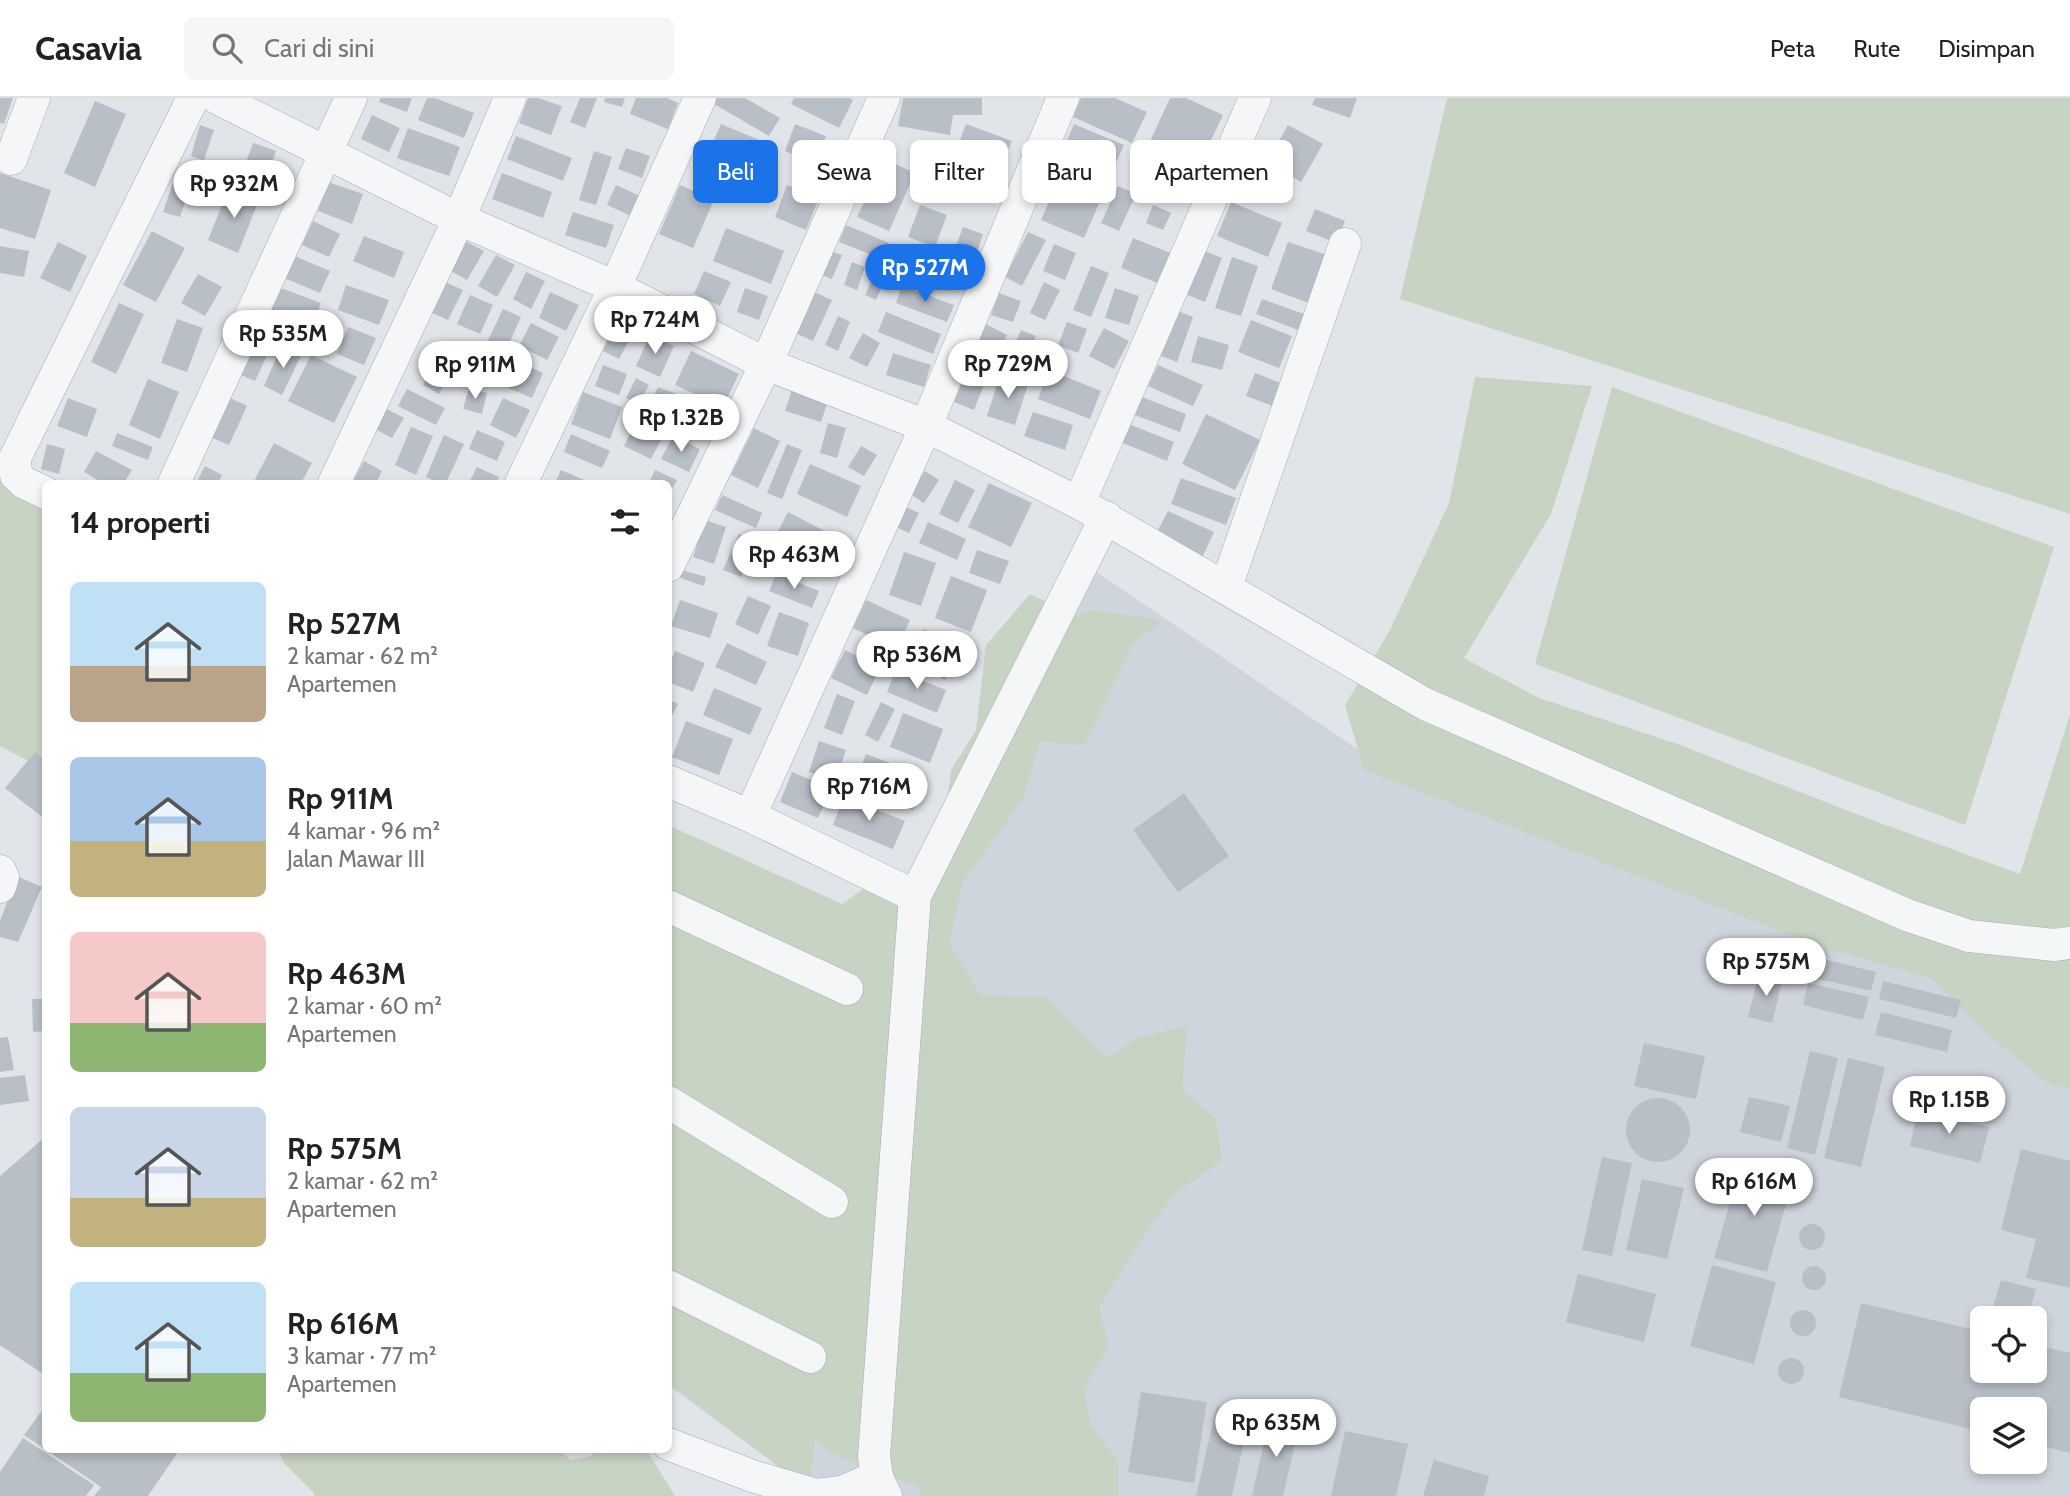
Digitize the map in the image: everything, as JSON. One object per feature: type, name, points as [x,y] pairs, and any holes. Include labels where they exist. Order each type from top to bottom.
[{"type":"street","points":[[10,159],[34,98]]},
{"type":"street","points":[[42,491],[23,482],[16,475],[15,458],[193,98]]},
{"type":"street","points":[[217,98],[458,219],[615,287],[766,364],[926,426],[1093,510],[1425,704],[1907,915],[1969,936],[2054,945],[2070,943]]},
{"type":"street","points":[[175,480],[351,98]]},
{"type":"street","points":[[335,480],[458,219],[510,98]]},
{"type":"street","points":[[523,480],[615,287],[700,98]]},
{"type":"street","points":[[750,816],[926,426],[1063,98]]},
{"type":"street","points":[[672,1446],[755,1477],[817,1495],[881,1487],[874,1456],[915,895],[1093,510],[1255,98]]},
{"type":"street","points":[[672,558],[766,364],[884,99]]},
{"type":"street","points":[[1226,587],[1345,244]]},
{"type":"street","points":[[672,783],[750,816],[915,895]]},
{"type":"street","points":[[0,872],[3,877],[0,887]]},
{"type":"street","points":[[672,908],[847,989]]},
{"type":"street","points":[[672,1104],[832,1202]]},
{"type":"street","points":[[672,1288],[810,1357]]},
{"type":"shaded area","points":[[1095,571],[1359,750],[2070,1025],[2070,1496],[819,1496],[672,1388],[672,850],[915,940]]},
{"type":"green space","points":[[1447,98],[2070,98],[2070,514],[1400,299]]},
{"type":"green space","points":[[1475,377],[1592,386],[1551,514],[1464,658],[1539,698],[1683,746],[1856,814],[2020,874],[2070,714],[2070,1089],[2047,1083],[1992,1038],[1932,979],[1819,946],[1364,770],[1345,705],[1390,630],[1449,503]]},
{"type":"green space","points":[[1612,387],[2054,547],[1965,825],[1535,664]]},
{"type":"green space","points":[[0,461],[42,481],[42,768],[0,746]]},
{"type":"green space","points":[[1030,594],[1077,616],[1091,610],[1163,620],[1133,644],[1084,746],[1040,741],[1023,799],[963,882],[949,943],[981,995],[1046,997],[1107,1058],[1137,1038],[1188,1026],[1182,1090],[1216,1118],[1222,1160],[1176,1193],[1151,1225],[1099,1307],[1109,1345],[1084,1390],[1091,1424],[1118,1461],[1118,1496],[923,1496],[916,1485],[866,1469],[827,1450],[815,1439],[809,1490],[672,1385],[672,827],[842,904],[873,882],[910,896],[943,833],[951,770],[976,730],[986,645]]},
{"type":"green space","points":[[280,1453],[562,1453],[571,1460],[592,1456],[593,1453],[648,1453],[675,1496],[314,1496],[283,1462]]},
{"type":"building","points":[[0,98],[13,98],[4,124],[0,123]]},
{"type":"building","points":[[380,98],[412,98],[407,112],[379,102]]},
{"type":"building","points":[[427,98],[435,98],[474,113],[464,138],[418,120]]},
{"type":"building","points":[[528,98],[538,98],[562,106],[551,135],[519,123]]},
{"type":"building","points":[[580,98],[597,98],[585,128],[570,122]]},
{"type":"building","points":[[605,98],[625,98],[622,107],[604,102]]},
{"type":"building","points":[[636,98],[667,98],[678,103],[668,129],[630,114]]},
{"type":"building","points":[[717,98],[745,98],[780,118],[769,136],[714,104]]},
{"type":"building","points":[[794,98],[853,100],[839,128],[791,104]]},
{"type":"building","points":[[903,98],[982,98],[982,115],[953,115],[950,135],[898,126]]},
{"type":"building","points":[[1081,98],[1115,98],[1147,112],[1130,142],[1073,117]]},
{"type":"building","points":[[1170,98],[1186,98],[1223,115],[1211,140],[1151,140]]},
{"type":"building","points":[[1315,98],[1357,98],[1350,118],[1312,105]]},
{"type":"building","points":[[95,101],[126,114],[95,187],[64,173]]},
{"type":"building","points":[[372,115],[400,128],[389,152],[361,139]]},
{"type":"building","points":[[721,124],[759,140],[714,140]]},
{"type":"building","points":[[795,124],[826,136],[824,140],[792,140],[792,154],[785,151]]},
{"type":"building","points":[[966,124],[1012,141],[1008,151],[1008,140],[960,140]]},
{"type":"building","points":[[1074,124],[1112,140],[1067,140]]},
{"type":"building","points":[[200,125],[214,130],[204,160],[191,156]]},
{"type":"building","points":[[1288,125],[1323,144],[1301,182],[1293,178],[1293,140],[1280,140]]},
{"type":"building","points":[[408,128],[460,147],[449,176],[397,158]]},
{"type":"building","points":[[516,136],[572,158],[563,181],[507,159]]},
{"type":"building","points":[[1116,142],[1124,145],[1116,163]]},
{"type":"building","points":[[253,143],[276,151],[266,182],[242,173]]},
{"type":"building","points":[[626,148],[650,156],[642,178],[618,169]]},
{"type":"building","points":[[594,151],[612,157],[596,205],[579,200]]},
{"type":"building","points":[[896,164],[910,171],[910,184],[889,231],[857,217],[864,203],[896,203]]},
{"type":"building","points":[[177,171],[193,177],[180,217],[163,212]]},
{"type":"building","points":[[0,173],[51,190],[35,239],[0,228]]},
{"type":"building","points":[[502,173],[552,192],[543,218],[492,199]]},
{"type":"building","points":[[328,182],[363,194],[352,224],[318,211]]},
{"type":"building","points":[[616,185],[640,196],[631,216],[607,205]]},
{"type":"building","points":[[680,185],[693,191],[693,203],[713,203],[693,248],[659,234]]},
{"type":"building","points":[[787,185],[792,187],[792,203],[817,203],[806,230],[775,217]]},
{"type":"building","points":[[1118,186],[1130,191],[1132,203],[1119,231],[1101,223],[1110,203],[1116,203]]},
{"type":"building","points":[[229,188],[259,200],[238,253],[208,240]]},
{"type":"building","points":[[1048,203],[1099,203],[1084,238],[1041,220]]},
{"type":"building","points":[[1231,203],[1282,223],[1268,257],[1217,236]]},
{"type":"building","points":[[920,205],[947,215],[935,247],[908,237]]},
{"type":"building","points":[[1153,205],[1171,213],[1163,230],[1146,223]]},
{"type":"building","points":[[1315,209],[1345,221],[1336,243],[1306,231]]},
{"type":"building","points":[[573,212],[614,225],[606,248],[565,235]]},
{"type":"building","points":[[313,221],[340,234],[329,257],[302,245]]},
{"type":"building","points":[[846,225],[889,243],[882,259],[839,242]]},
{"type":"building","points":[[963,227],[983,234],[973,265],[952,257]]},
{"type":"building","points":[[726,228],[784,251],[771,284],[713,261]]},
{"type":"building","points":[[152,231],[185,248],[156,302],[123,285]]},
{"type":"building","points":[[1028,232],[1046,240],[1022,286],[1005,277]]},
{"type":"building","points":[[364,236],[404,252],[394,278],[353,261]]},
{"type":"building","points":[[1133,238],[1173,254],[1160,284],[1121,268]]},
{"type":"building","points":[[461,239],[484,251],[467,280],[445,268]]},
{"type":"building","points":[[58,242],[87,256],[70,292],[40,278]]},
{"type":"building","points":[[1288,242],[1327,255],[1309,303],[1271,289]]},
{"type":"building","points":[[1054,244],[1076,253],[1065,280],[1043,271]]},
{"type":"building","points":[[0,246],[29,251],[24,277],[0,273]]},
{"type":"building","points":[[900,248],[958,272],[950,291],[892,267]]},
{"type":"building","points":[[828,250],[842,255],[832,279],[819,274]]},
{"type":"building","points":[[1202,250],[1222,258],[1205,302],[1185,294]]},
{"type":"building","points":[[292,255],[330,271],[320,293],[282,277]]},
{"type":"building","points":[[496,255],[515,265],[497,297],[478,286]]},
{"type":"building","points":[[1232,257],[1258,266],[1241,316],[1215,308]]},
{"type":"building","points":[[852,262],[865,267],[857,290],[844,285]]},
{"type":"building","points":[[1091,266],[1109,273],[1091,317],[1073,310]]},
{"type":"building","points":[[704,271],[731,282],[720,306],[694,294]]},
{"type":"building","points":[[876,271],[887,276],[876,300],[865,295]]},
{"type":"building","points":[[526,272],[545,281],[531,309],[513,299]]},
{"type":"building","points":[[198,274],[222,287],[205,316],[181,303]]},
{"type":"building","points":[[445,282],[463,290],[448,320],[430,312]]},
{"type":"building","points":[[1044,282],[1060,290],[1045,320],[1030,313]]},
{"type":"building","points":[[346,285],[389,300],[379,325],[338,310]]},
{"type":"building","points":[[902,286],[954,305],[947,322],[896,303]]},
{"type":"building","points":[[278,287],[321,303],[310,332],[267,316]]},
{"type":"building","points":[[745,288],[768,296],[759,320],[737,312]]},
{"type":"building","points":[[1115,288],[1139,296],[1129,325],[1105,318]]},
{"type":"building","points":[[812,291],[832,300],[813,341],[793,332]]},
{"type":"building","points":[[550,292],[579,305],[566,331],[539,318]]},
{"type":"building","points":[[999,293],[1021,301],[1013,322],[991,315]]},
{"type":"building","points":[[470,295],[493,305],[480,334],[457,324]]},
{"type":"building","points":[[1262,299],[1304,314],[1298,330],[1256,314]]},
{"type":"building","points":[[119,303],[144,314],[116,374],[91,362]]},
{"type":"building","points":[[503,309],[521,317],[507,348],[488,340]]},
{"type":"building","points":[[1175,310],[1193,317],[1177,362],[1159,355]]},
{"type":"building","points":[[886,312],[941,334],[933,354],[878,332]]},
{"type":"building","points":[[838,316],[850,322],[838,351],[825,345]]},
{"type":"building","points":[[177,319],[203,328],[187,372],[161,363]]},
{"type":"building","points":[[1251,320],[1292,336],[1279,368],[1238,352]]},
{"type":"building","points":[[618,321],[635,329],[619,359],[603,351]]},
{"type":"building","points":[[1067,322],[1087,329],[1078,353],[1058,345]]},
{"type":"building","points":[[531,323],[559,337],[547,360],[519,346]]},
{"type":"building","points":[[986,324],[1007,335],[994,360],[973,349]]},
{"type":"building","points":[[348,327],[376,338],[364,365],[337,354]]},
{"type":"building","points":[[1104,328],[1129,341],[1114,369],[1089,356]]},
{"type":"building","points":[[1021,330],[1036,336],[1024,364],[1009,358]]},
{"type":"building","points":[[262,331],[275,338],[255,381],[241,375]]},
{"type":"building","points":[[863,333],[880,343],[867,367],[849,358]]},
{"type":"building","points":[[650,335],[674,346],[660,377],[636,366]]},
{"type":"building","points":[[1198,336],[1229,345],[1222,370],[1191,362]]},
{"type":"building","points":[[282,345],[302,354],[282,395],[264,386]]},
{"type":"building","points":[[445,349],[460,359],[439,394],[423,385]]},
{"type":"building","points":[[691,351],[739,374],[723,407],[675,385]]},
{"type":"building","points":[[490,352],[507,359],[495,385],[478,377]]},
{"type":"building","points":[[893,353],[931,365],[924,387],[886,375]]},
{"type":"building","points":[[311,355],[357,377],[334,423],[288,401]]},
{"type":"building","points":[[519,362],[543,373],[532,398],[508,388]]},
{"type":"building","points":[[603,365],[627,374],[619,395],[595,386]]},
{"type":"building","points":[[1158,365],[1203,385],[1193,406],[1148,386]]},
{"type":"building","points":[[968,367],[988,375],[974,410],[954,402]]},
{"type":"building","points":[[1049,370],[1101,391],[1090,419],[1038,399]]},
{"type":"building","points":[[1255,373],[1283,384],[1275,407],[1246,396]]},
{"type":"building","points":[[1000,375],[1028,384],[1015,425],[987,416]]},
{"type":"building","points":[[636,378],[649,385],[639,404],[626,398]]},
{"type":"building","points":[[148,379],[179,392],[160,439],[129,425]]},
{"type":"building","points":[[658,387],[682,396],[673,417],[649,407]]},
{"type":"building","points":[[469,388],[487,393],[482,414],[463,409]]},
{"type":"building","points":[[407,389],[445,408],[436,425],[398,406]]},
{"type":"building","points":[[792,389],[828,401],[821,422],[785,411]]},
{"type":"building","points":[[583,392],[622,407],[610,439],[571,424]]},
{"type":"building","points":[[226,396],[247,406],[229,445],[208,436]]},
{"type":"building","points":[[1139,396],[1186,414],[1180,432],[1132,414]]},
{"type":"building","points":[[68,398],[97,409],[87,437],[57,426]]},
{"type":"building","points":[[503,398],[530,410],[516,438],[490,425]]},
{"type":"building","points":[[692,402],[713,413],[699,440],[678,430]]},
{"type":"building","points":[[385,408],[404,418],[392,438],[373,428]]},
{"type":"building","points":[[1033,412],[1073,425],[1065,450],[1024,436]]},
{"type":"building","points":[[1206,414],[1260,440],[1235,490],[1182,464]]},
{"type":"building","points":[[638,417],[666,430],[651,459],[624,446]]},
{"type":"building","points":[[828,423],[846,428],[837,458],[820,453]]},
{"type":"building","points":[[1126,423],[1174,442],[1167,461],[1118,441]]},
{"type":"building","points":[[411,427],[433,436],[416,475],[395,465]]},
{"type":"building","points":[[754,428],[780,441],[758,488],[731,475]]},
{"type":"building","points":[[477,430],[505,442],[497,461],[469,449]]},
{"type":"building","points":[[117,433],[153,447],[148,460],[112,446]]},
{"type":"building","points":[[571,434],[610,451],[602,468],[564,452]]},
{"type":"building","points":[[444,435],[464,444],[447,480],[426,477]]},
{"type":"building","points":[[673,436],[700,449],[689,472],[661,459]]},
{"type":"building","points":[[274,443],[312,463],[303,480],[255,479]]},
{"type":"building","points":[[47,444],[65,449],[59,474],[41,469]]},
{"type":"building","points":[[787,444],[802,450],[782,499],[767,493]]},
{"type":"building","points":[[861,446],[877,455],[864,476],[848,467]]},
{"type":"building","points":[[96,451],[132,470],[126,480],[98,480],[84,472]]},
{"type":"building","points":[[364,461],[382,471],[378,480],[354,480]]},
{"type":"building","points":[[810,464],[861,486],[847,517],[797,494]]},
{"type":"building","points":[[205,466],[222,475],[220,480],[198,480]]},
{"type":"building","points":[[477,467],[499,477],[498,480],[470,480]]},
{"type":"building","points":[[561,470],[584,480],[556,480]]},
{"type":"building","points":[[655,470],[677,480],[672,490],[672,480],[650,480]]},
{"type":"building","points":[[925,471],[939,480],[924,503],[910,494]]},
{"type":"building","points":[[1181,478],[1236,498],[1226,525],[1171,504]]},
{"type":"building","points":[[955,480],[975,490],[958,523],[939,514]]},
{"type":"building","points":[[989,483],[1032,503],[1011,547],[968,527]]},
{"type":"building","points":[[722,495],[762,513],[756,528],[715,510]]},
{"type":"building","points":[[906,507],[919,513],[909,533],[896,527]]},
{"type":"building","points":[[1168,511],[1214,532],[1202,558],[1155,536]]},
{"type":"building","points":[[788,512],[840,539],[824,570],[772,543]]},
{"type":"building","points":[[705,520],[726,527],[714,564],[693,557]]},
{"type":"building","points":[[928,522],[966,539],[957,560],[919,543]]},
{"type":"building","points":[[739,534],[757,542],[741,577],[723,570]]},
{"type":"building","points":[[977,550],[1009,561],[1000,584],[969,573]]},
{"type":"building","points":[[904,552],[936,563],[921,606],[889,595]]},
{"type":"building","points":[[682,570],[706,577],[704,586],[680,578]]},
{"type":"building","points":[[776,574],[819,591],[812,608],[769,591]]},
{"type":"building","points":[[951,576],[987,590],[971,632],[935,618]]},
{"type":"building","points":[[748,596],[771,606],[758,635],[735,624]]},
{"type":"building","points":[[680,600],[718,613],[710,638],[672,626]]},
{"type":"building","points":[[866,600],[910,620],[897,649],[853,628]]},
{"type":"building","points":[[779,612],[809,623],[798,656],[767,646]]},
{"type":"building","points":[[924,629],[962,649],[945,680],[908,660]]},
{"type":"building","points":[[727,643],[767,662],[756,685],[715,667]]},
{"type":"building","points":[[845,650],[880,668],[867,695],[831,678]]},
{"type":"building","points":[[675,651],[705,663],[693,692],[672,684],[672,658]]},
{"type":"building","points":[[896,670],[946,690],[937,713],[887,692]]},
{"type":"building","points":[[714,688],[762,708],[750,735],[703,715]]},
{"type":"building","points":[[837,694],[855,701],[842,735],[824,728]]},
{"type":"building","points":[[672,701],[678,704],[672,715]]},
{"type":"building","points":[[881,702],[895,709],[878,742],[865,735]]},
{"type":"building","points":[[903,713],[943,729],[930,763],[890,747]]},
{"type":"building","points":[[686,721],[733,739],[719,775],[672,757]]},
{"type":"building","points":[[819,741],[846,750],[836,780],[809,772]]},
{"type":"building","points":[[35,752],[42,758],[42,817],[5,788]]},
{"type":"building","points":[[866,754],[896,765],[884,797],[854,786]]},
{"type":"building","points":[[910,771],[928,779],[913,810],[896,802]]},
{"type":"building","points":[[792,772],[831,788],[818,818],[780,802]]},
{"type":"building","points":[[1184,793],[1229,856],[1178,892],[1133,830]]},
{"type":"building","points":[[844,797],[905,821],[893,849],[833,825]]},
{"type":"building","points":[[17,876],[42,887],[18,942],[0,937],[0,921]]},
{"type":"building","points":[[1815,957],[1876,972],[1871,991],[1810,977]]},
{"type":"building","points":[[1759,974],[1783,979],[1772,1023],[1748,1017]]},
{"type":"building","points":[[1883,981],[1961,1000],[1956,1018],[1879,999]]},
{"type":"building","points":[[1808,983],[1869,997],[1863,1020],[1803,1005]]},
{"type":"building","points":[[32,999],[42,999],[42,1031],[33,1032]]},
{"type":"building","points":[[1881,1012],[1952,1030],[1947,1052],[1875,1035]]},
{"type":"building","points":[[8,1037],[14,1070],[0,1072],[0,1038]]},
{"type":"building","points":[[1644,1043],[1705,1056],[1696,1099],[1634,1086]]},
{"type":"building","points":[[1810,1051],[1838,1058],[1815,1155],[1787,1148]]},
{"type":"building","points":[[1848,1058],[1885,1067],[1861,1167],[1824,1158]]},
{"type":"building","points":[[25,1075],[29,1101],[0,1105],[0,1078]]},
{"type":"building","points":[[1749,1097],[1790,1106],[1781,1142],[1740,1132]]},
{"type":"building","points":[[1658,1098],[1670,1100],[1681,1107],[1688,1118],[1688,1142],[1681,1153],[1670,1160],[1658,1162],[1646,1160],[1635,1153],[1628,1142],[1626,1130],[1628,1118],[1635,1107],[1646,1100]]},
{"type":"building","points":[[1918,1110],[1989,1127],[1980,1163],[1910,1146]]},
{"type":"building","points":[[42,1139],[42,1373],[0,1345],[0,1176]]},
{"type":"building","points":[[2021,1149],[2070,1161],[2070,1288],[2026,1278],[2036,1239],[2001,1230]]},
{"type":"building","points":[[1602,1157],[1632,1163],[1612,1256],[1582,1250]]},
{"type":"building","points":[[1741,1164],[1793,1179],[1767,1272],[1714,1258]]},
{"type":"building","points":[[1642,1179],[1684,1188],[1667,1259],[1626,1250]]},
{"type":"building","points":[[1812,1224],[1821,1228],[1825,1237],[1821,1246],[1812,1250],[1803,1246],[1799,1237],[1803,1228]]},
{"type":"building","points":[[1712,1265],[1776,1282],[1754,1364],[1690,1346]]},
{"type":"building","points":[[1814,1266],[1825,1273],[1826,1278],[1819,1289],[1814,1290],[1803,1283],[1802,1278],[1809,1267]]},
{"type":"building","points":[[1578,1274],[1656,1294],[1644,1342],[1566,1322]]},
{"type":"building","points":[[2001,1280],[2036,1289],[2031,1306],[1993,1306]]},
{"type":"building","points":[[1861,1303],[1970,1329],[1970,1383],[2047,1383],[2047,1348],[2070,1353],[2070,1453],[2047,1447],[2047,1397],[1970,1397],[1970,1429],[1839,1397]]},
{"type":"building","points":[[1803,1310],[1812,1314],[1816,1323],[1812,1332],[1803,1336],[1794,1332],[1790,1323],[1794,1314]]},
{"type":"building","points":[[1791,1358],[1800,1362],[1804,1371],[1800,1380],[1791,1384],[1782,1380],[1778,1371],[1782,1362]]},
{"type":"building","points":[[1141,1392],[1207,1402],[1194,1483],[1128,1472]]},
{"type":"building","points":[[1217,1406],[1250,1414],[1232,1496],[1196,1496]]},
{"type":"building","points":[[42,1410],[42,1447],[24,1435]]},
{"type":"building","points":[[1269,1420],[1299,1426],[1283,1496],[1252,1496]]},
{"type":"building","points":[[1345,1431],[1408,1444],[1396,1496],[1331,1496]]},
{"type":"building","points":[[23,1438],[94,1485],[86,1496],[0,1496],[0,1472]]},
{"type":"building","points":[[51,1453],[177,1453],[148,1496],[94,1496],[101,1487]]},
{"type":"building","points":[[1434,1460],[1489,1476],[1484,1496],[1423,1496]]}]
